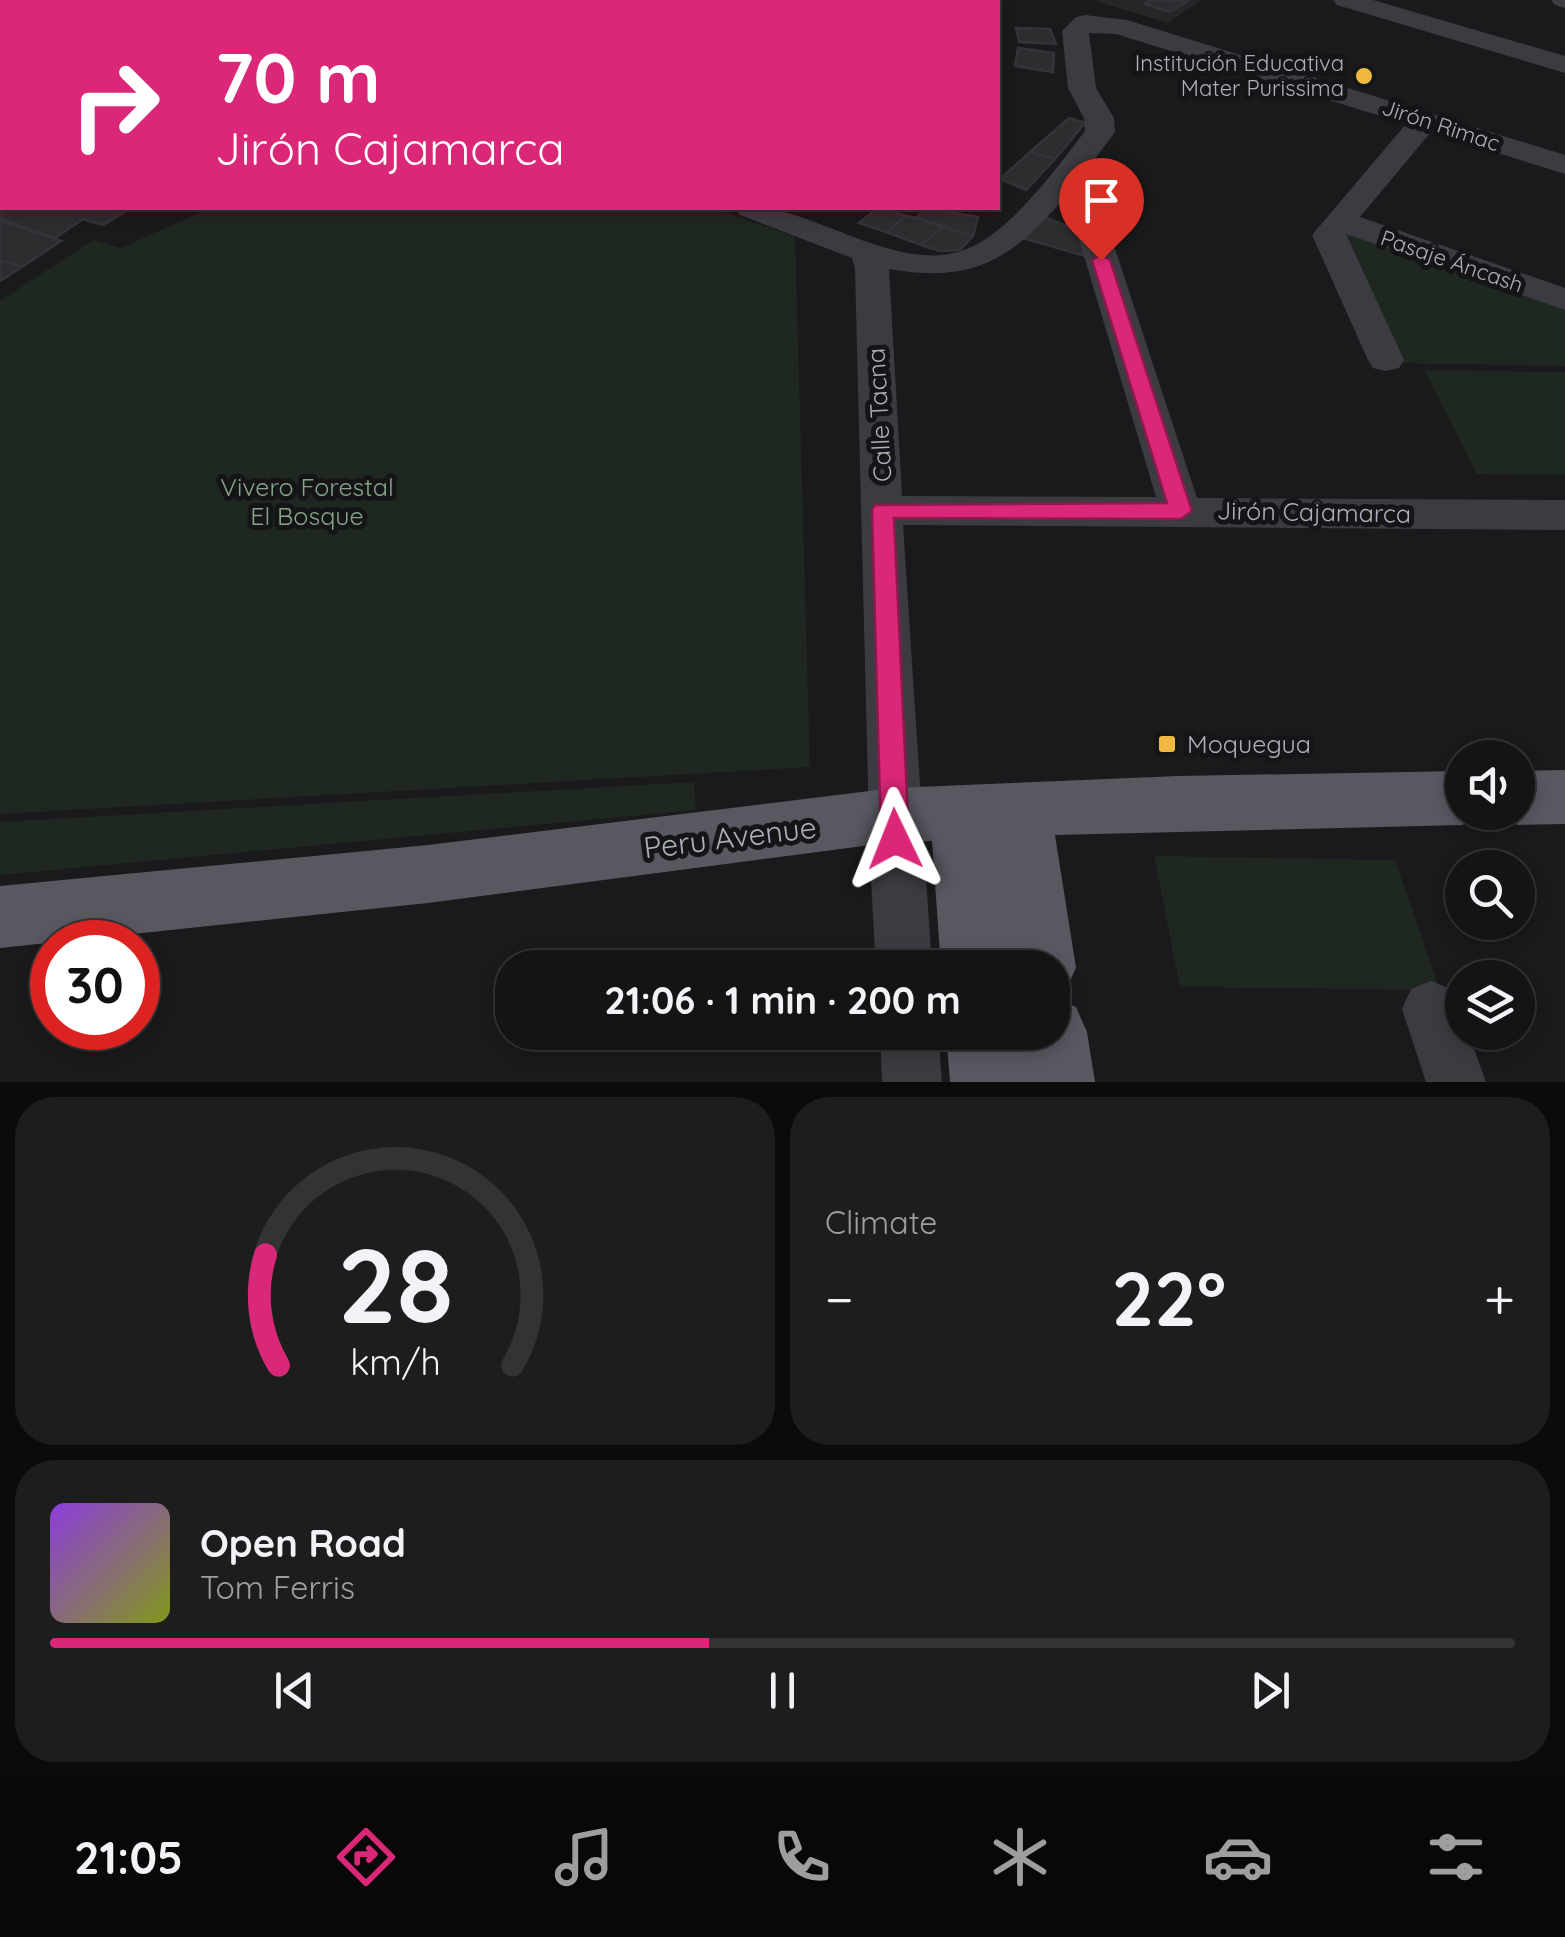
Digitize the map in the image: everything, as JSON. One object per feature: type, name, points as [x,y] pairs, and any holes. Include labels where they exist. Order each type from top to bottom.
[{"type":"main road","points":[[1535,798],[1565,797]]},
{"type":"main road","name":"Peru Avenue","points":[[0,916],[428,874],[894,815],[1445,798]]},
{"type":"main road","points":[[978,950],[990,810]]},
{"type":"main road","points":[[990,810],[1036,950]]},
{"type":"main road","points":[[984,1050],[987,1082]]},
{"type":"main road","points":[[1054,1050],[1058,1082]]},
{"type":"street","points":[[1346,0],[1565,65]]},
{"type":"street","points":[[756,210],[868,256],[939,264],[971,260],[1041,206],[1100,132],[1101,124],[1082,88],[1075,31],[1085,23],[1058,3]]},
{"type":"street","name":"Jirón Rimac","points":[[1085,23],[1118,26],[1565,165]]},
{"type":"street","points":[[1386,360],[1328,235],[1425,120]]},
{"type":"street","points":[[1066,177],[1079,188],[1181,511]]},
{"type":"street","name":"Pasaje Áncash","points":[[1339,221],[1565,300]]},
{"type":"street","name":"Calle Tacna","points":[[868,256],[872,268],[903,950]]},
{"type":"street","name":"Jirón Cajamarca","points":[[883,510],[1565,515]]},
{"type":"street","points":[[1431,1009],[1456,1082]]},
{"type":"street","points":[[909,1050],[912,1082]]},
{"type":"shaded area","points":[[1092,0],[1201,0],[1168,23]]},
{"type":"green space","name":"Vivero Forestal El Bosque","points":[[205,210],[721,210],[795,237],[810,767],[0,814],[0,301],[93,240],[122,248]]},
{"type":"green space","points":[[1344,228],[1565,307],[1565,366],[1393,363],[1336,233]]},
{"type":"green space","points":[[1424,370],[1565,372],[1565,475],[1477,474]]},
{"type":"green space","points":[[694,782],[696,810],[0,875],[0,822]]},
{"type":"green space","points":[[1154,856],[1395,860],[1440,990],[1180,987]]},
{"type":"building","points":[[1151,0],[1189,0],[1170,12],[1145,4]]},
{"type":"building","points":[[1016,28],[1050,29],[1056,44],[1019,42]]},
{"type":"building","points":[[1018,48],[1054,53],[1053,72],[1015,66]]},
{"type":"building","points":[[1069,118],[1085,123],[1055,159],[1030,152]]},
{"type":"building","points":[[1030,152],[1055,159],[1026,190],[1000,179]]},
{"type":"building","points":[[0,210],[128,210],[103,225],[83,219],[55,238],[0,219]]},
{"type":"building","points":[[875,210],[906,216],[886,232],[859,223]]},
{"type":"building","points":[[923,210],[978,217],[973,236],[917,218]]},
{"type":"building","points":[[906,216],[942,227],[921,245],[886,232]]},
{"type":"building","points":[[1043,217],[1081,231],[1085,256],[1019,237]]},
{"type":"building","points":[[0,221],[61,241],[22,267],[0,260]]},
{"type":"building","points":[[942,227],[973,236],[960,250],[940,251],[921,245]]},
{"type":"building","points":[[0,260],[22,267],[0,281]]},
{"type":"place","name":"Institución Educativa Mater Purissima","points":[[1364,76]]},
{"type":"place","name":"Moquegua","points":[[1167,744]]},
{"type":"route","points":[[895,839],[883,510],[1181,511],[1101,260]]}]
